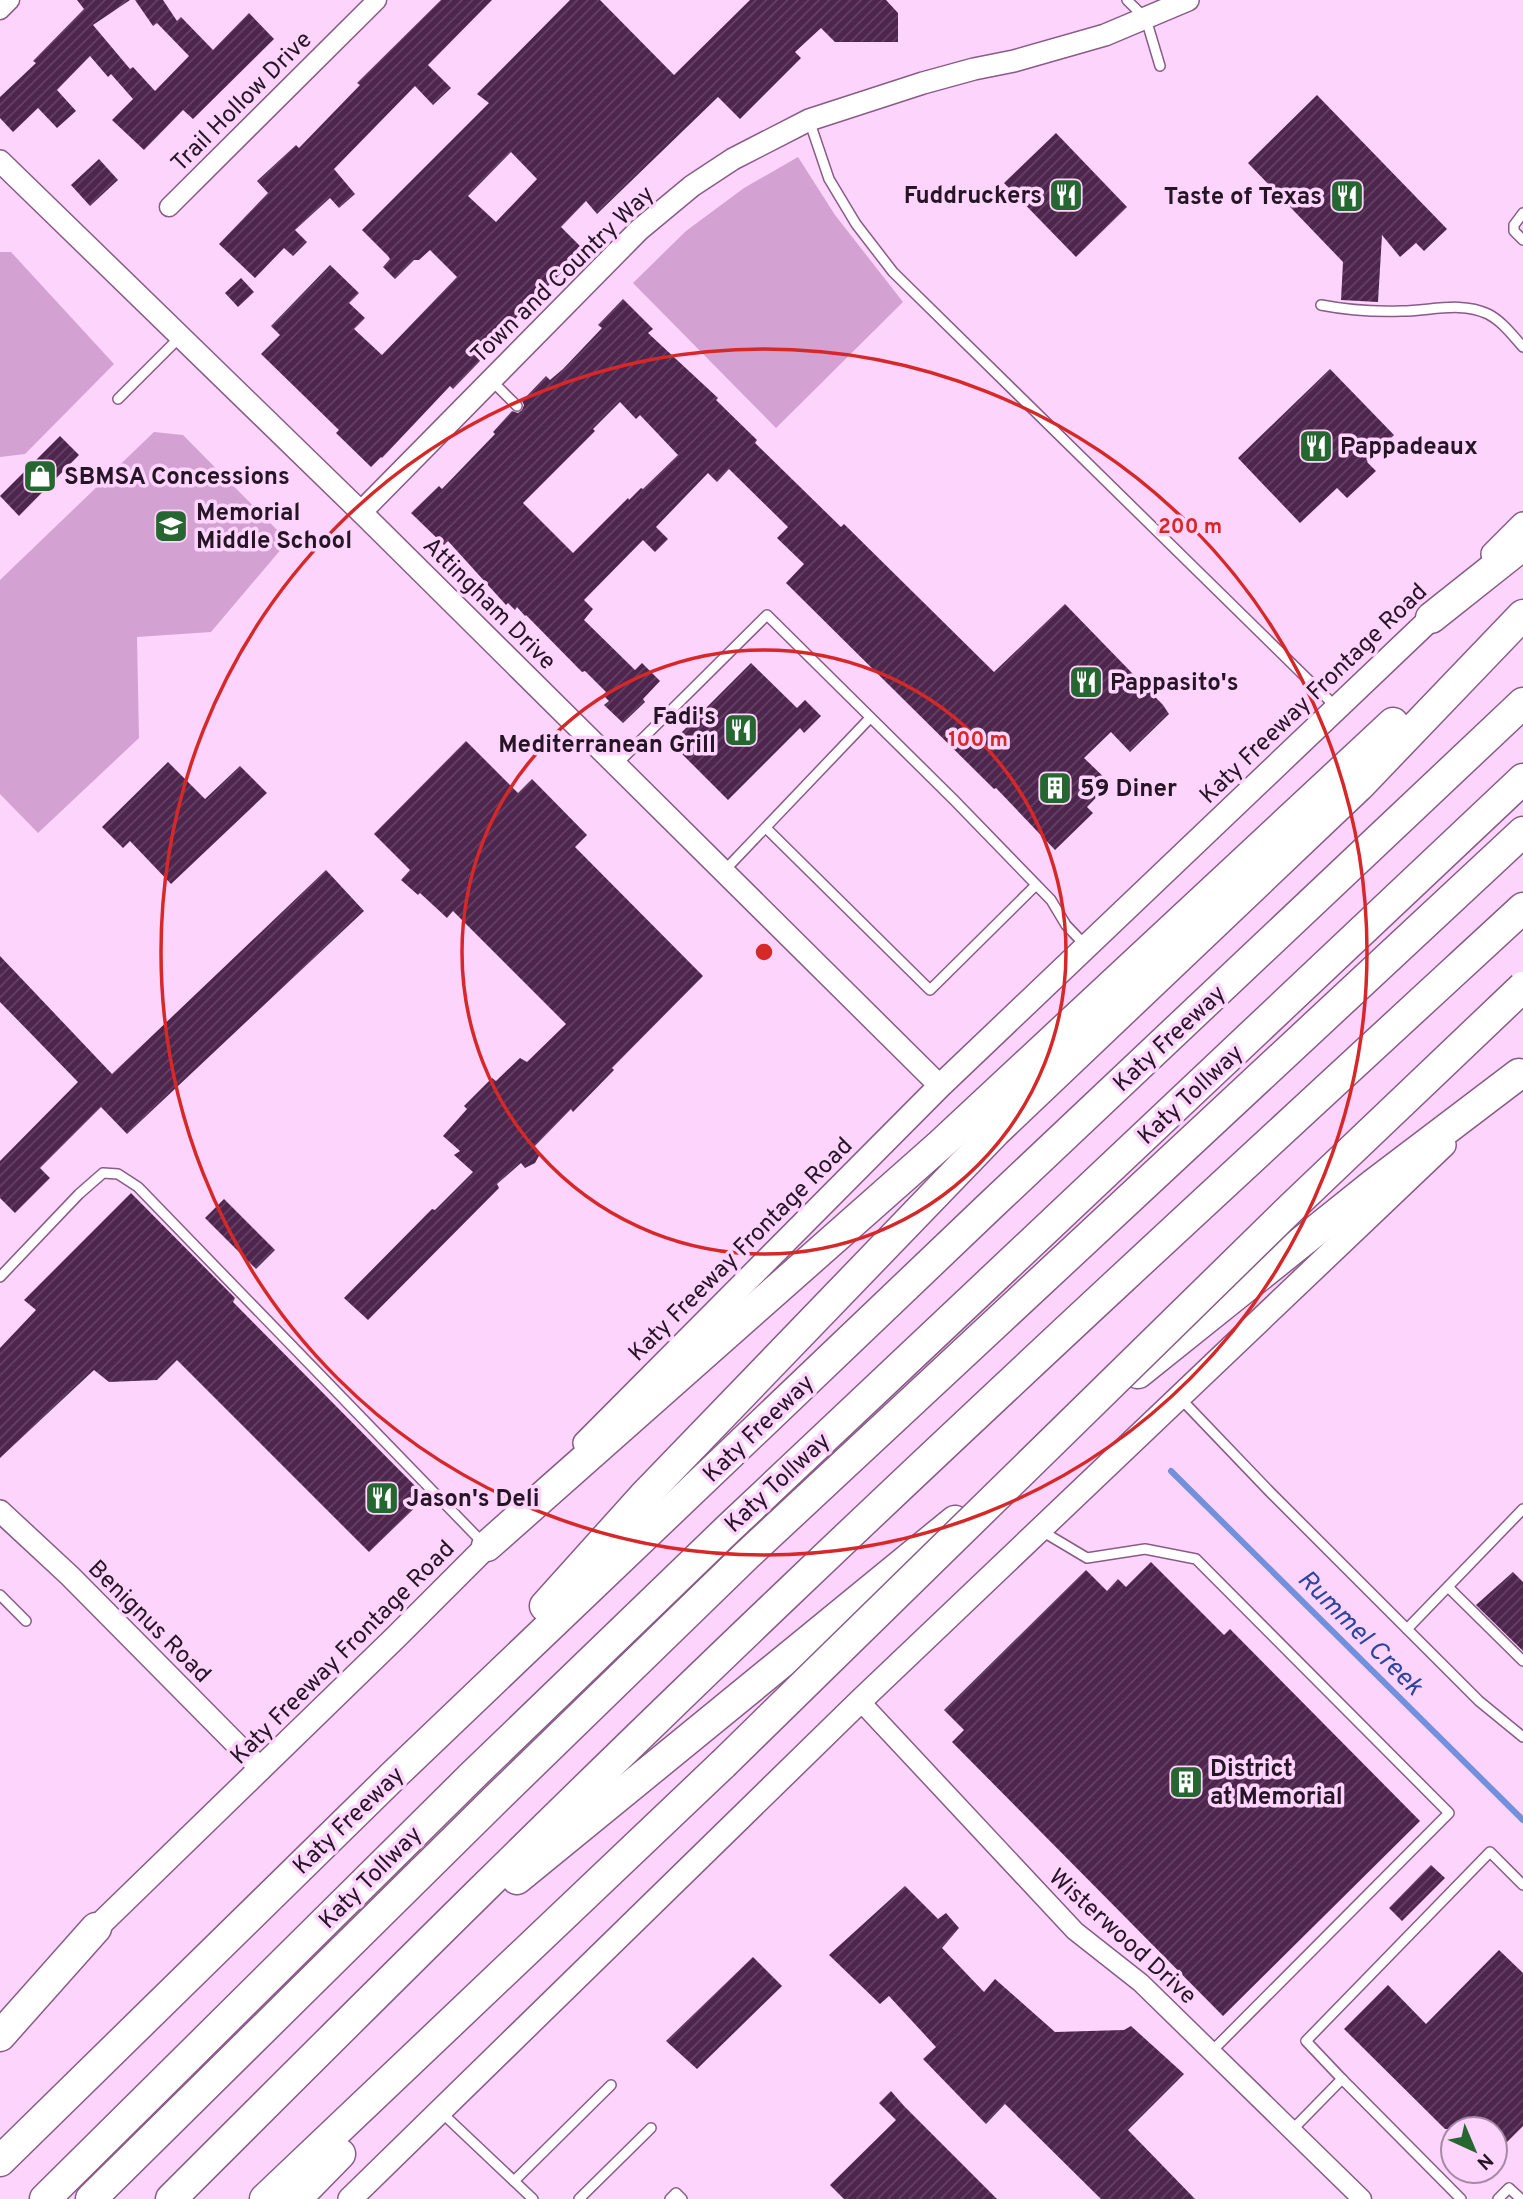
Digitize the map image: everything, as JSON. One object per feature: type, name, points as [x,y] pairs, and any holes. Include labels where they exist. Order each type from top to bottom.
[{"type":"highway","points":[[1431,618],[1523,545]]},
{"type":"highway","points":[[396,1774],[643,1497],[995,1132],[1349,796],[1410,720],[1523,604]]},
{"type":"highway","points":[[487,1546],[940,1144],[1523,615]]},
{"type":"highway","name":"Katy Freeway","points":[[0,2161],[396,1774],[979,1217],[1523,703]]},
{"type":"highway","name":"Katy Tollway","points":[[45,2199],[473,1775],[727,1530],[1523,779]]},
{"type":"highway","name":"Katy Tollway","points":[[91,2199],[747,1555],[1523,832]]},
{"type":"highway","points":[[171,2199],[584,1789],[939,1449],[1523,908]]},
{"type":"highway","points":[[265,2199],[717,1770],[1292,1207],[1523,987]]},
{"type":"highway","points":[[381,1990],[1212,1313],[1521,1072]]},
{"type":"highway","points":[[296,2199],[717,1770]]},
{"type":"highway","points":[[0,2036],[96,1928]]},
{"type":"main road","name":"Katy Freeway Frontage Road","points":[[0,2017],[261,1769],[487,1546],[628,1398],[940,1086],[1431,618],[1523,524]]},
{"type":"main road","points":[[350,2199],[860,1701],[1521,1072]]},
{"type":"street","points":[[0,10],[10,0]]},
{"type":"street","name":"Trail Hollow Drive","points":[[169,207],[377,0]]},
{"type":"street","name":"Town and Country Way","points":[[361,512],[594,274],[666,207],[733,159],[809,120],[923,83],[1050,52],[1105,35],[1188,0]]},
{"type":"street","name":"Attingham Drive","points":[[0,161],[361,512],[940,1086]]},
{"type":"street","name":"Benignus Road","points":[[0,1511],[70,1576],[261,1769]]},
{"type":"street","name":"Wisterwood Drive","points":[[860,1701],[1075,1931],[1141,1983],[1362,2199]]},
{"type":"lane","points":[[1127,0],[1146,19],[1160,66]]},
{"type":"lane","points":[[809,120],[829,179],[856,224],[893,272],[1337,708]]},
{"type":"lane","points":[[1523,213],[1514,225],[1514,231],[1523,240]]},
{"type":"lane","points":[[1321,305],[1340,309],[1401,311],[1465,307],[1489,314],[1523,348]]},
{"type":"lane","points":[[118,399],[180,337]]},
{"type":"lane","points":[[491,380],[517,406]]},
{"type":"lane","points":[[616,765],[767,615],[1051,900],[1066,925],[1086,946]]},
{"type":"lane","points":[[724,871],[870,718]]},
{"type":"lane","points":[[766,828],[930,990],[1036,885]]},
{"type":"lane","points":[[0,1277],[79,1194],[103,1173],[118,1174],[138,1187],[487,1546]]},
{"type":"lane","points":[[1178,1397],[1479,1701],[1523,1737]]},
{"type":"lane","points":[[1407,1629],[1523,1509]]},
{"type":"lane","points":[[1039,1529],[1087,1558],[1145,1549],[1196,1559],[1449,1813],[1212,2052]]},
{"type":"lane","points":[[1448,1587],[1523,1661]]},
{"type":"lane","points":[[0,1595],[26,1621]]},
{"type":"lane","points":[[1461,2199],[1306,2041],[1490,1852],[1523,1885]]},
{"type":"lane","points":[[1292,2130],[1342,2079]]},
{"type":"lane","points":[[514,2181],[611,2085]]},
{"type":"lane","points":[[440,2111],[534,2199]]},
{"type":"lane","points":[[579,2199],[651,2128]]},
{"type":"lane","points":[[1498,2199],[1509,2188],[1521,2199]]},
{"type":"lane","points":[[670,2199],[676,2193],[682,2199]]},
{"type":"shaded area","points":[[798,157],[835,215],[903,302],[776,428],[633,283],[686,231],[744,188]]},
{"type":"shaded area","points":[[0,252],[11,252],[114,364],[25,454],[0,457]]},
{"type":"shaded area","points":[[154,432],[183,435],[288,541],[211,632],[137,637],[139,738],[38,833],[0,794],[0,580]]},
{"type":"building","points":[[77,0],[130,0],[93,25],[130,69],[133,67],[155,91],[189,56],[157,23],[153,26],[135,0],[163,0],[177,21],[181,17],[213,50],[249,13],[274,39],[193,119],[183,110],[144,150],[112,120],[133,99],[111,74],[108,77],[90,56],[57,90],[76,111],[57,128],[38,108],[13,132],[0,118],[0,97],[36,63],[33,61],[84,9]]},
{"type":"building","points":[[441,0],[492,0],[428,65],[451,88],[433,105],[415,86],[334,169],[355,194],[339,208],[330,198],[295,230],[307,242],[293,256],[284,248],[255,278],[219,244],[268,193],[257,181],[296,145],[299,148],[360,85],[357,83]]},
{"type":"building","points":[[570,0],[600,0],[674,75],[750,0],[886,0],[898,13],[898,42],[835,42],[821,28],[795,52],[801,58],[740,119],[718,97],[597,214],[586,201],[561,227],[584,250],[502,332],[505,335],[453,389],[450,386],[371,467],[336,433],[339,430],[261,354],[280,335],[271,326],[330,265],[359,293],[349,303],[365,318],[354,329],[382,355],[457,277],[430,250],[419,260],[414,260],[395,279],[383,267],[390,259],[388,256],[362,230],[489,103],[477,94]],"holes":[[[511,152],[537,179],[496,222],[468,196]]]},
{"type":"building","name":"Taste of Texas","points":[[1317,95],[1447,229],[1424,251],[1416,243],[1400,257],[1382,235],[1378,302],[1341,300],[1343,262],[1248,163]]},
{"type":"building","name":"Fuddruckers","points":[[1056,133],[1127,207],[1076,257],[1004,183]]},
{"type":"building","points":[[99,159],[118,180],[90,206],[71,185]]},
{"type":"building","points":[[241,278],[254,292],[238,307],[225,293]]},
{"type":"building","points":[[623,299],[653,329],[648,333],[718,398],[716,400],[757,440],[755,443],[841,527],[844,524],[994,672],[1065,604],[1163,705],[1169,714],[1130,752],[1111,732],[1084,758],[1110,783],[1087,807],[1093,813],[1055,850],[996,788],[994,789],[786,583],[804,564],[777,538],[788,527],[729,469],[717,482],[708,473],[656,527],[668,539],[655,552],[643,540],[584,600],[593,609],[584,620],[635,670],[642,663],[660,681],[643,699],[645,702],[623,723],[604,705],[609,701],[603,695],[606,692],[585,671],[582,672],[517,607],[515,610],[508,603],[506,605],[448,541],[444,545],[411,513],[439,486],[442,489],[495,434],[493,432],[512,411],[518,413],[522,410],[522,401],[546,376],[550,380],[563,369],[602,328],[598,325]],"holes":[[[620,402],[636,419],[640,415],[678,455],[643,489],[629,500],[628,498],[573,553],[523,503]]]},
{"type":"building","name":"Pappadeaux","points":[[1330,369],[1394,435],[1367,462],[1376,471],[1347,498],[1337,488],[1300,523],[1238,458]]},
{"type":"building","name":"SBMSA Concessions","points":[[60,436],[79,455],[19,516],[0,496]]},
{"type":"building","name":"Fadi's Mediterranean Grill","points":[[751,663],[797,708],[805,700],[821,716],[804,733],[800,728],[728,800],[671,743]]},
{"type":"building","points":[[466,741],[518,793],[532,779],[587,835],[575,847],[703,976],[612,1068],[614,1070],[573,1112],[571,1109],[534,1147],[540,1154],[535,1163],[525,1168],[521,1163],[497,1184],[499,1188],[368,1320],[344,1298],[432,1209],[435,1210],[473,1172],[454,1155],[460,1151],[443,1136],[467,1109],[464,1106],[492,1078],[496,1081],[520,1058],[527,1062],[566,1024],[453,911],[447,918],[401,880],[410,870],[374,834]]},
{"type":"building","points":[[168,762],[205,799],[240,766],[267,793],[171,884],[130,841],[123,848],[102,827]]},
{"type":"building","points":[[326,870],[364,911],[127,1134],[101,1107],[40,1168],[50,1178],[15,1213],[0,1198],[0,1161],[78,1082],[0,1002],[0,956],[112,1074]]},
{"type":"building","points":[[131,1193],[235,1298],[233,1302],[426,1497],[369,1552],[177,1360],[157,1380],[109,1382],[94,1370],[0,1458],[0,1348],[36,1310],[24,1300]]},
{"type":"building","points":[[224,1199],[275,1250],[256,1269],[205,1218]]},
{"type":"building","name":"District at Memorial","points":[[1151,1562],[1224,1635],[1230,1629],[1420,1821],[1223,2016],[952,1742],[964,1730],[944,1710],[1086,1570],[1107,1591],[1118,1579],[1126,1587]]},
{"type":"building","points":[[1513,1572],[1523,1582],[1523,1651],[1476,1605]]},
{"type":"building","points":[[1431,1865],[1445,1878],[1402,1921],[1389,1908]]},
{"type":"building","points":[[905,1886],[938,1919],[946,1913],[959,1928],[942,1948],[984,1992],[995,1979],[1055,2032],[1124,2030],[1131,2026],[1184,2074],[1128,2130],[1195,2199],[1101,2199],[1005,2104],[986,2124],[923,2059],[936,2047],[889,1996],[880,2004],[829,1955]]},
{"type":"building","points":[[1499,1950],[1523,1973],[1523,2126],[1509,2140],[1509,2115],[1439,2115],[1439,2123],[1344,2029],[1388,1985],[1426,2024]]},
{"type":"building","points":[[753,1957],[782,1986],[697,2069],[666,2041]]},
{"type":"building","points":[[891,2091],[997,2199],[844,2199],[830,2185],[896,2120],[879,2103]]},
{"type":"waterway","name":"Rummel Creek","points":[[1171,1471],[1523,1820]]},
{"type":"place","name":"Fuddruckers","points":[[1066,195]]},
{"type":"place","name":"Taste of Texas","points":[[1347,196]]},
{"type":"place","name":"Pappadeaux","points":[[1316,446]]},
{"type":"place","name":"SBMSA Concessions","points":[[40,476]]},
{"type":"place","name":"Memorial Middle School","points":[[171,526]]},
{"type":"place","name":"Pappasito's","points":[[1086,682]]},
{"type":"place","name":"Fadi's Mediterranean Grill","points":[[741,730]]},
{"type":"place","name":"59 Diner","points":[[1055,788]]},
{"type":"place","name":"Jason's Deli","points":[[382,1498]]},
{"type":"place","name":"District at Memorial","points":[[1186,1782]]}]
